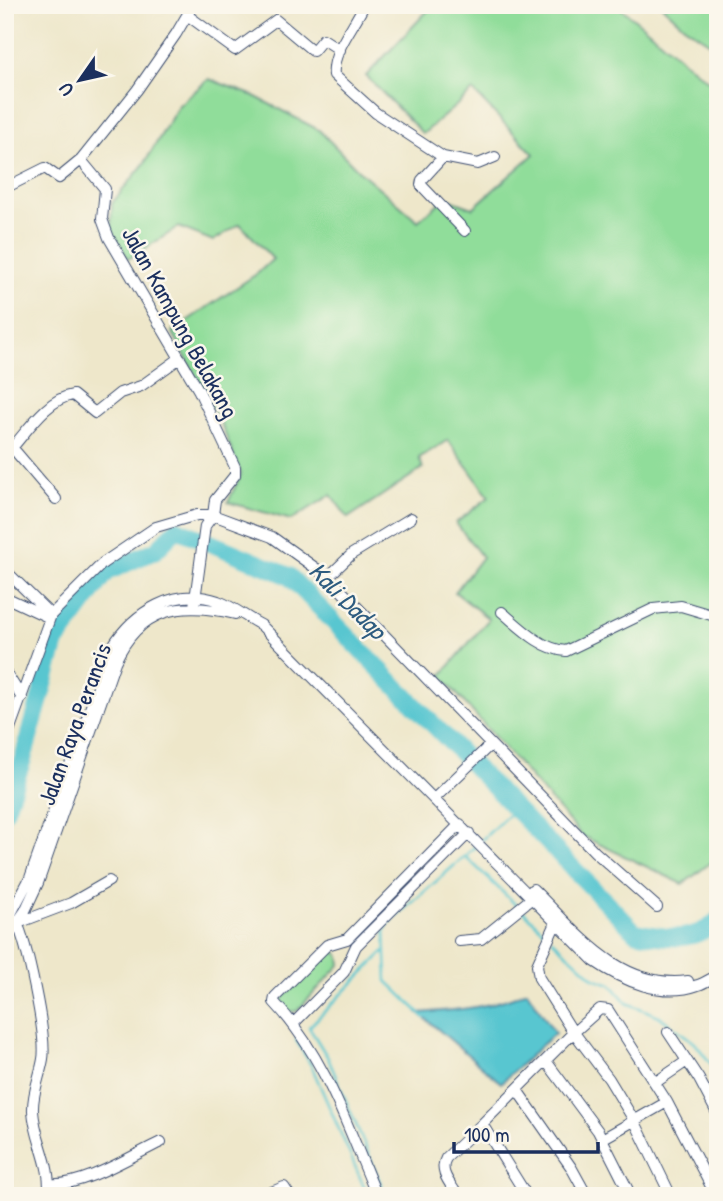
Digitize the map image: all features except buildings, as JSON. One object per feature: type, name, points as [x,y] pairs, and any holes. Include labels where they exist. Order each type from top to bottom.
[{"type":"street","points":[[5,188],[45,168],[59,178],[81,160],[136,90],[193,5]]},
{"type":"street","points":[[364,5],[340,50],[333,70],[334,75],[376,113],[443,157],[478,164],[495,157]]},
{"type":"street","points":[[187,15],[235,50],[276,20],[313,51],[323,39],[340,50]]},
{"type":"street","points":[[443,157],[422,180],[421,185],[465,231]]},
{"type":"street","name":"Jalan Kampung Belakang","points":[[81,160],[105,189],[102,219],[109,238],[180,358],[235,467],[235,475],[215,500],[213,515],[205,526],[197,569],[195,602]]},
{"type":"street","points":[[56,499],[8,448],[62,397],[73,395],[96,413],[120,393],[141,386],[180,358]]},
{"type":"street","points":[[5,742],[51,616],[103,563],[156,527],[197,515],[213,515],[272,537],[328,577],[486,749],[657,907]]},
{"type":"street","points":[[328,577],[352,554],[411,519]]},
{"type":"street","points":[[5,570],[51,616]]},
{"type":"street","points":[[5,597],[51,616]]},
{"type":"street","name":"Jalan Raya Perancis","points":[[5,940],[30,878],[112,647],[127,626],[146,610],[168,601],[217,601],[261,625],[559,921],[598,954],[633,974],[666,982],[713,977]]},
{"type":"street","points":[[502,612],[541,643],[566,651],[653,609],[681,606],[718,617]]},
{"type":"street","points":[[5,671],[22,698]]},
{"type":"street","points":[[435,798],[486,749]]},
{"type":"street","points":[[377,1196],[316,1056],[294,1023],[274,1002],[275,997],[323,948],[347,939],[460,824]]},
{"type":"street","points":[[294,1023],[344,972],[356,946],[476,839]]},
{"type":"street","name":"Jalan Raya Perancis","points":[[476,839],[528,901],[559,921]]},
{"type":"street","points":[[48,1196],[50,1184],[33,1114],[33,1097],[43,1059],[43,1030],[12,921],[71,903],[109,881]]},
{"type":"street","points":[[459,941],[481,939],[528,901]]},
{"type":"street","points":[[559,921],[537,965],[537,971],[574,1032],[609,1079],[635,1122],[671,1196]]},
{"type":"street","points":[[458,1196],[444,1172],[442,1165],[446,1158],[600,1009],[608,1010],[656,1082],[716,1196]]},
{"type":"street","points":[[668,1032],[718,1115]]},
{"type":"street","points":[[547,1061],[575,1097],[602,1139],[631,1196]]},
{"type":"street","points":[[656,1082],[687,1061]]},
{"type":"street","points":[[517,1090],[564,1155],[587,1196]]},
{"type":"street","points":[[602,1139],[667,1102]]},
{"type":"street","points":[[482,1124],[527,1196]]},
{"type":"street","points":[[50,1184],[61,1185],[88,1177],[161,1142]]},
{"type":"street","points":[[261,1196],[284,1187],[290,1196]]},
{"type":"green space","points":[[433,5],[616,5],[718,87],[718,857],[683,884],[582,836],[441,676],[489,619],[455,592],[482,557],[456,523],[489,497],[448,440],[419,458],[423,468],[348,518],[331,495],[291,520],[228,502],[241,474],[221,424],[172,331],[258,273],[273,259],[240,224],[213,241],[179,227],[128,259],[111,229],[112,203],[144,164],[179,105],[209,79],[254,96],[319,130],[357,169],[418,221],[445,198],[473,208],[534,154],[473,91],[423,134],[366,76]]},
{"type":"green space","points":[[661,5],[718,5],[718,48],[684,26]]},
{"type":"green space","points":[[327,952],[336,952],[341,964],[297,1011],[289,1012],[283,1006],[282,998]]},
{"type":"water","points":[[527,991],[555,1033],[501,1083],[419,1013],[487,1005]]},
{"type":"waterway","name":"Kali Dadap","points":[[5,811],[23,759],[56,642],[107,572],[156,550],[177,529],[289,576],[635,932],[668,937],[689,936],[709,928],[718,920]]},
{"type":"waterway","points":[[515,808],[465,856],[517,906]]},
{"type":"waterway","points":[[425,1018],[387,981],[385,931],[388,924],[465,856]]},
{"type":"waterway","points":[[522,910],[548,935]]},
{"type":"waterway","points":[[552,939],[594,978],[611,984],[627,1003],[659,1016],[695,1043],[718,1073]]},
{"type":"waterway","points":[[386,950],[309,1027],[328,1058],[386,1196]]},
{"type":"waterway","points":[[299,1037],[296,1040],[311,1065],[368,1196]]}]
